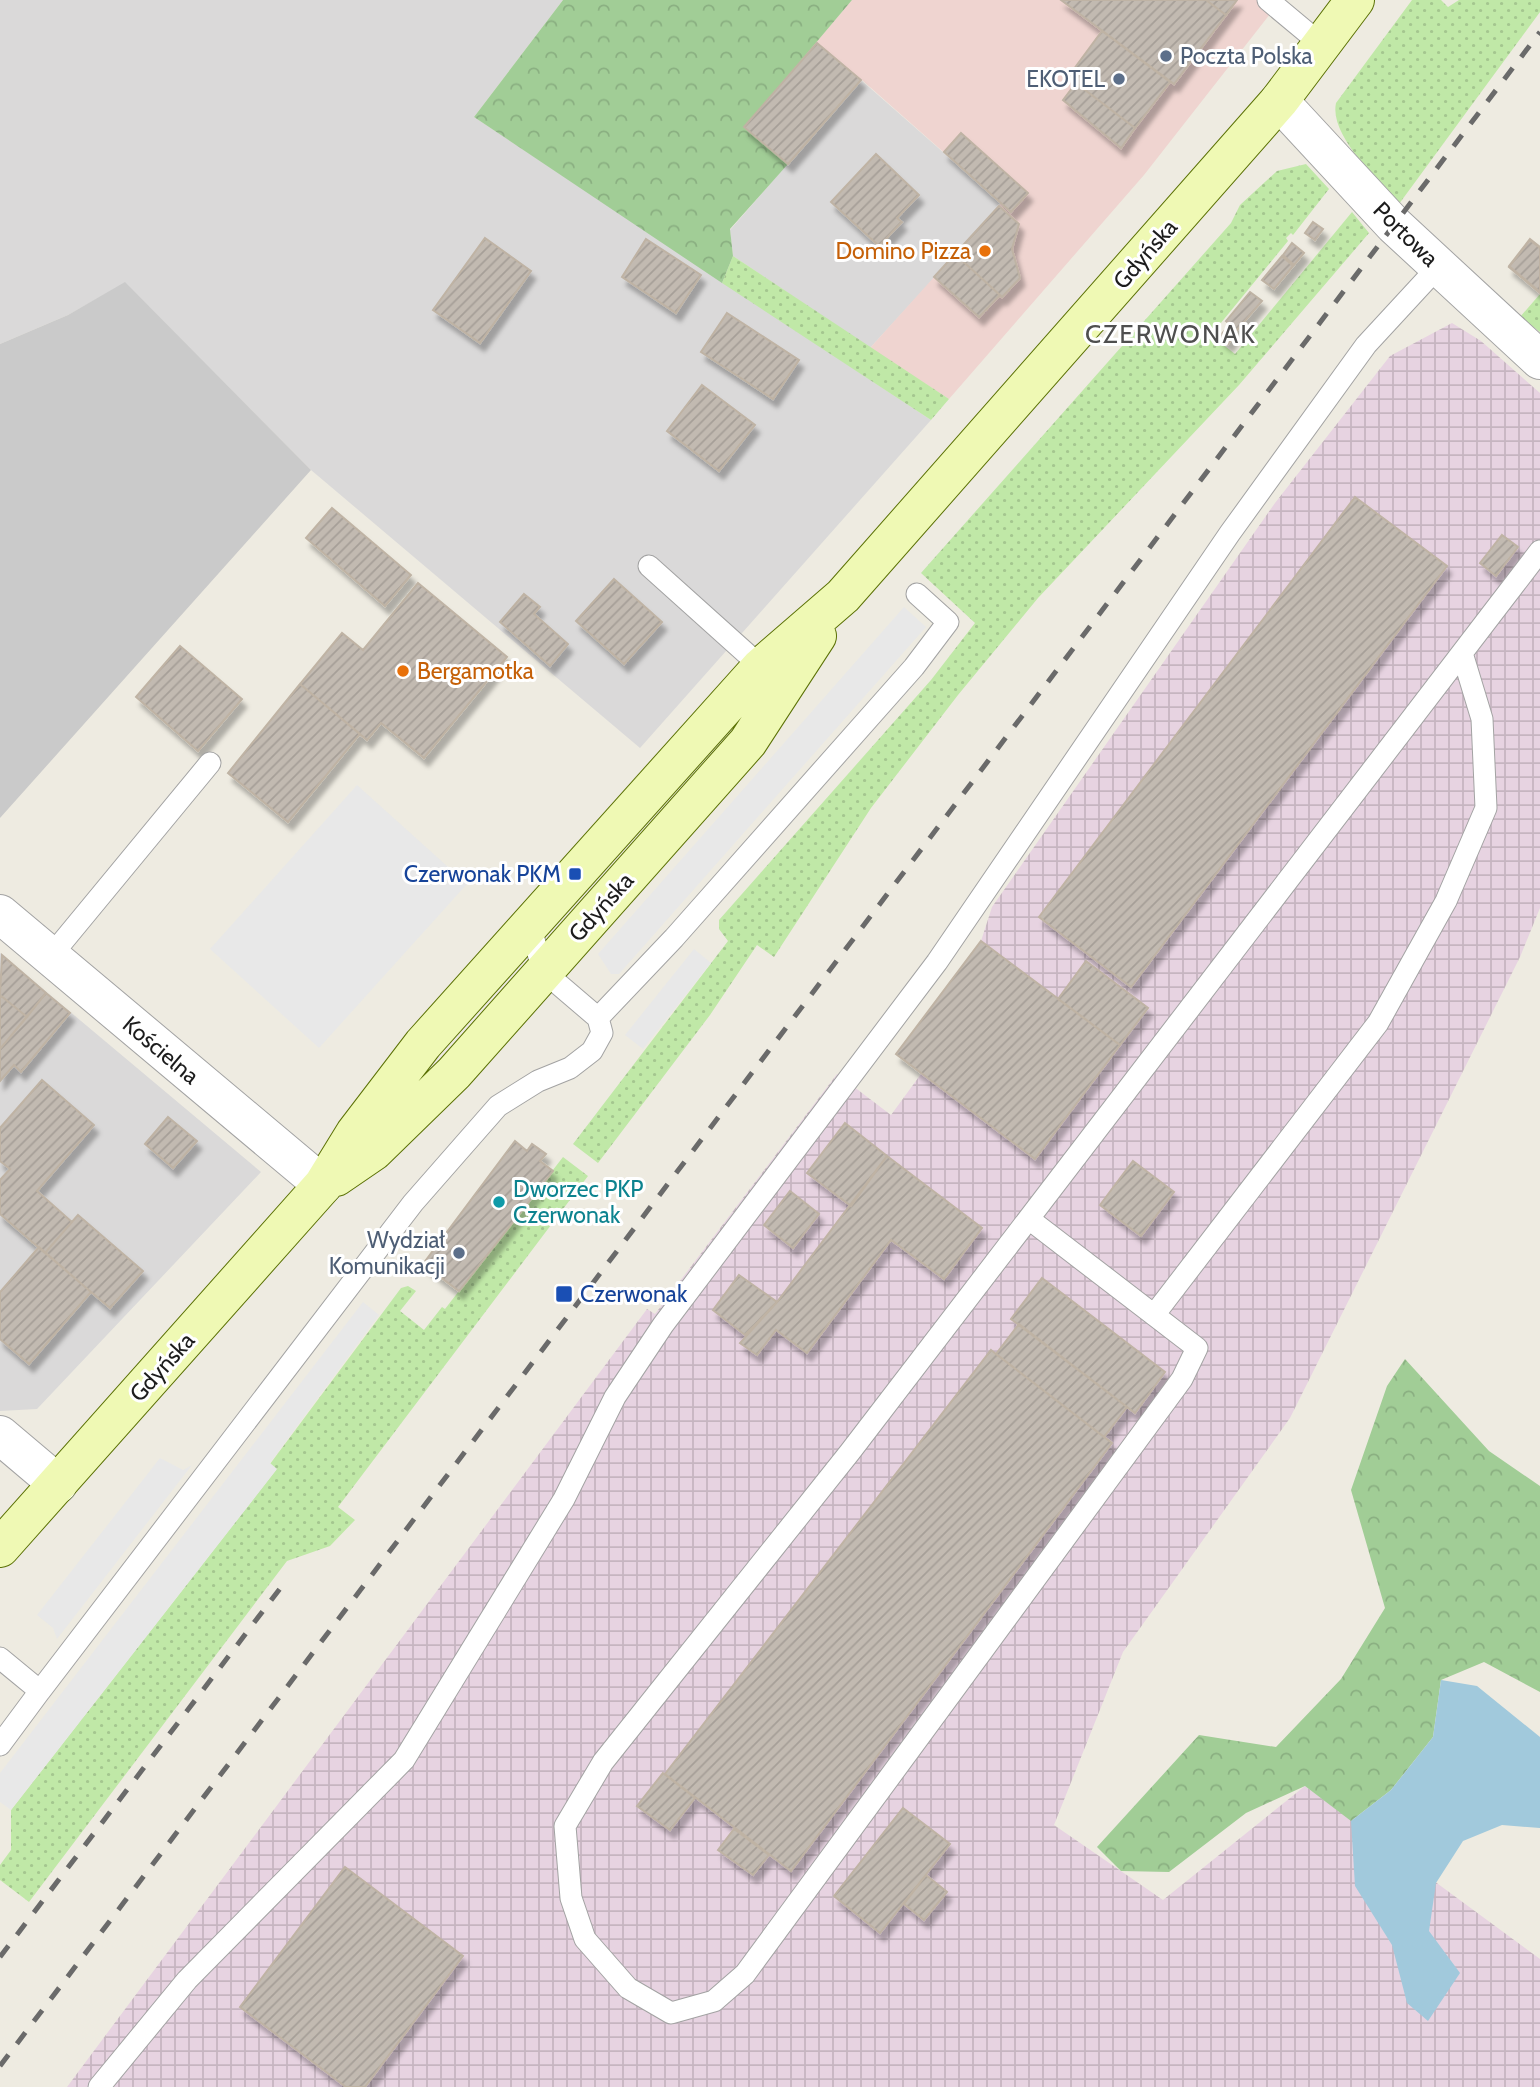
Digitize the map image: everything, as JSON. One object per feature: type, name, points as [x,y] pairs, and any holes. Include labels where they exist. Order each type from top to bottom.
[{"type":"main road","name":"Gdyńska","points":[[0,1548],[323,1185],[355,1133],[423,1044],[530,925],[773,676],[1279,101],[1355,0]]},
{"type":"main road","name":"Gdyńska","points":[[323,1185],[374,1151],[454,1073],[748,742],[773,676]]},
{"type":"street","name":"Portowa","points":[[1279,101],[1438,267],[1540,360]]},
{"type":"street","name":"Kościelna","points":[[0,914],[323,1185]]},
{"type":"street","points":[[0,1435],[58,1484]]},
{"type":"lane","points":[[1268,0],[1322,45]]},
{"type":"lane","points":[[99,2087],[187,1980],[404,1760],[564,1499],[615,1397],[663,1325],[937,962],[1230,533],[1366,345],[1438,267]]},
{"type":"lane","points":[[1028,1219],[1197,1348],[1182,1379],[746,1974],[714,2001],[671,2013],[628,1988],[585,1939],[571,1898],[565,1826],[603,1762],[850,1452],[1028,1219],[1540,551]]},
{"type":"lane","points":[[649,566],[773,676]]},
{"type":"lane","points":[[598,1018],[674,938],[914,667],[948,622],[917,594]]},
{"type":"lane","points":[[1154,1315],[1378,1023],[1446,901],[1486,807],[1482,719],[1462,653]]},
{"type":"lane","points":[[50,957],[210,763]]},
{"type":"lane","points":[[0,1745],[413,1203],[498,1106],[538,1081],[570,1068],[592,1051],[602,1033],[598,1018],[544,971],[530,925]]},
{"type":"lane","points":[[0,1658],[40,1691]]},
{"type":"shaded area","points":[[0,0],[563,0],[474,117],[931,420],[640,748],[311,470],[125,283],[68,315],[0,344]]},
{"type":"shaded area","points":[[852,0],[1281,0],[1144,175],[949,399],[870,348],[1001,203],[862,80],[788,164],[744,127]]},
{"type":"shaded area","points":[[861,80],[1002,204],[870,348],[733,256],[730,230]]},
{"type":"shaded area","points":[[125,282],[311,470],[0,818],[0,344],[68,315]]},
{"type":"shaded area","points":[[1452,323],[1481,341],[1540,393],[1540,908],[1520,957],[1290,1418],[1123,1652],[1054,1825],[1163,1900],[1305,1786],[1540,1959],[1540,2087],[67,2087],[647,1309],[655,1314],[837,1074],[891,1115],[921,1074],[896,1054],[981,941],[992,907],[1275,503],[1390,356]]},
{"type":"shaded area","points":[[904,607],[926,627],[619,974],[611,974],[598,954]]},
{"type":"shaded area","points":[[357,785],[467,884],[319,1048],[210,949]]},
{"type":"shaded area","points":[[694,949],[711,963],[643,1049],[625,1035]]},
{"type":"shaded area","points":[[0,953],[261,1172],[37,1409],[0,1411]]},
{"type":"shaded area","points":[[363,1302],[379,1315],[270,1463],[277,1469],[11,1810],[0,1802],[0,1773]]},
{"type":"shaded area","points":[[160,1458],[183,1470],[192,1465],[57,1639],[53,1628],[37,1615]]},
{"type":"green space","points":[[563,0],[852,0],[745,127],[788,164],[730,229],[733,256],[722,283],[474,117]]},
{"type":"green space","points":[[1412,0],[1441,0],[1448,7],[1459,0],[1540,0],[1540,12],[1399,204],[1347,143],[1336,116],[1336,103]]},
{"type":"green space","points":[[1306,164],[1329,189],[1293,235],[1291,233],[1286,238],[1288,241],[1211,335],[1235,354],[1352,212],[1369,233],[1239,385],[1038,598],[958,695],[871,808],[774,957],[757,945],[710,1015],[598,1163],[573,1144],[728,941],[719,929],[719,920],[931,680],[975,623],[921,573],[1231,223],[1240,205],[1277,171]]},
{"type":"green space","points":[[733,256],[949,399],[931,420],[722,283]]},
{"type":"green space","points":[[1540,294],[1540,332],[1520,317]]},
{"type":"green space","points":[[563,1157],[588,1176],[338,1507],[355,1520],[330,1546],[287,1561],[29,1902],[0,1880],[0,1865],[11,1850],[11,1810],[276,1470],[270,1464],[401,1288],[408,1286],[416,1291],[400,1311],[424,1330],[442,1307],[445,1309]]},
{"type":"green space","points":[[1405,1359],[1489,1451],[1540,1486],[1540,1692],[1484,1662],[1441,1680],[1433,1737],[1391,1790],[1351,1821],[1305,1786],[1246,1813],[1169,1872],[1121,1871],[1097,1847],[1199,1735],[1276,1747],[1341,1679],[1385,1608],[1351,1490],[1387,1386]]},
{"type":"water","points":[[1441,1680],[1477,1686],[1540,1737],[1540,1828],[1502,1825],[1463,1841],[1436,1883],[1429,1931],[1460,1973],[1428,2021],[1407,2003],[1392,1945],[1355,1886],[1351,1821],[1391,1790],[1433,1737]]},
{"type":"building","name":"Poczta Polska","points":[[1061,0],[1206,0],[1226,15],[1174,84]]},
{"type":"building","points":[[1206,0],[1237,0],[1226,15]]},
{"type":"building","name":"EKOTEL","points":[[1102,31],[1170,82],[1135,128],[1068,77]]},
{"type":"building","points":[[817,43],[861,80],[788,164],[744,127]]},
{"type":"building","points":[[1076,83],[1135,128],[1121,148],[1063,100]]},
{"type":"building","points":[[961,133],[1028,193],[1011,212],[944,152]]},
{"type":"building","points":[[876,154],[919,195],[897,218],[902,222],[879,246],[831,202]]},
{"type":"building","name":"Domino Pizza","points":[[999,206],[1019,224],[1012,249],[1020,278],[1002,297],[955,254]]},
{"type":"building","points":[[1313,222],[1323,229],[1315,240],[1305,233]]},
{"type":"building","points":[[485,238],[531,271],[480,343],[433,310]]},
{"type":"building","points":[[646,239],[701,275],[676,313],[622,277]]},
{"type":"building","points":[[1530,239],[1540,247],[1540,292],[1509,266]]},
{"type":"building","points":[[1530,240],[1540,248],[1540,293],[1509,267]]},
{"type":"building","points":[[1292,243],[1304,253],[1294,265],[1283,255]]},
{"type":"building","points":[[955,254],[1000,295],[979,317],[934,277]]},
{"type":"building","points":[[1282,256],[1293,266],[1274,289],[1262,280]]},
{"type":"building","points":[[1250,292],[1262,301],[1237,330],[1226,321]]},
{"type":"building","points":[[727,313],[799,360],[773,399],[701,352]]},
{"type":"building","points":[[1225,330],[1234,336],[1228,344],[1219,337]]},
{"type":"building","points":[[702,385],[755,425],[719,471],[667,431]]},
{"type":"building","points":[[1355,497],[1447,566],[1131,987],[1039,917]]},
{"type":"building","points":[[332,508],[411,575],[385,606],[306,538]]},
{"type":"building","points":[[1502,535],[1518,547],[1496,576],[1480,563]]},
{"type":"building","points":[[614,579],[662,622],[624,664],[576,621]]},
{"type":"building","name":"Bergamotka","points":[[418,583],[507,657],[424,758],[381,723],[367,740],[300,684],[342,633],[363,650]]},
{"type":"building","points":[[524,594],[540,607],[534,614],[568,644],[550,666],[500,622]]},
{"type":"building","points":[[180,646],[242,699],[198,751],[136,697]]},
{"type":"building","points":[[300,684],[360,734],[288,822],[228,773]]},
{"type":"building","points":[[981,941],[1120,1045],[1035,1159],[896,1054]]},
{"type":"building","points":[[2,955],[46,993],[27,1017],[0,995]]},
{"type":"building","points":[[1086,961],[1148,1008],[1120,1045],[1058,999]]},
{"type":"building","points":[[46,993],[70,1013],[21,1072],[14,1065],[0,1081],[0,1049]]},
{"type":"building","points":[[0,995],[27,1017],[0,1049]]},
{"type":"building","points":[[42,1080],[94,1125],[37,1191],[72,1222],[45,1253],[0,1214],[0,1180],[10,1169],[0,1161],[0,1128]]},
{"type":"building","points":[[168,1117],[197,1141],[173,1168],[145,1144]]},
{"type":"building","points":[[845,1123],[887,1156],[851,1206],[807,1173]]},
{"type":"building","name":"Dworzec PKP Czerwonak","points":[[515,1141],[527,1151],[532,1144],[546,1154],[540,1161],[553,1171],[459,1291],[423,1264]]},
{"type":"building","points":[[887,1156],[982,1228],[944,1279],[891,1240],[807,1353],[776,1330],[757,1355],[740,1343],[777,1302]]},
{"type":"building","points":[[1133,1161],[1174,1192],[1141,1236],[1100,1205]]},
{"type":"building","points":[[790,1191],[819,1214],[793,1248],[764,1225]]},
{"type":"building","points":[[78,1215],[143,1271],[110,1308],[45,1253]]},
{"type":"building","points":[[39,1247],[91,1292],[29,1364],[0,1339],[0,1292]]},
{"type":"building","points":[[739,1275],[777,1302],[745,1335],[713,1310]]},
{"type":"building","points":[[1042,1278],[1165,1372],[1135,1413],[1011,1319]]},
{"type":"building","points":[[1019,1324],[1127,1407],[1104,1437],[996,1354]]},
{"type":"building","points":[[991,1350],[1112,1443],[791,1871],[665,1774]]},
{"type":"building","points":[[663,1773],[695,1798],[670,1830],[637,1806]]},
{"type":"building","points":[[903,1808],[950,1844],[880,1933],[834,1896]]},
{"type":"building","points":[[734,1829],[769,1855],[753,1875],[718,1850]]},
{"type":"building","points":[[345,1867],[463,1956],[365,2087],[346,2087],[240,2007]]},
{"type":"building","points":[[926,1875],[947,1892],[924,1920],[904,1904]]},
{"type":"railway","points":[[0,2066],[1540,32]]},
{"type":"railway","points":[[0,1957],[288,1578]]},
{"type":"place","name":"Poczta Polska","points":[[1166,56]]},
{"type":"place","name":"EKOTEL","points":[[1119,79]]},
{"type":"place","name":"Domino Pizza","points":[[985,251]]},
{"type":"place","name":"Bergamotka","points":[[403,671]]},
{"type":"place","name":"Czerwonak PKM","points":[[575,874]]},
{"type":"place","name":"Dworzec PKP Czerwonak","points":[[499,1202]]},
{"type":"place","name":"Wydział Komunikacji","points":[[459,1253]]},
{"type":"place","name":"Czerwonak","points":[[564,1294]]},
{"type":"district","name":"CZERWONAK","points":[[1171,334]]}]
